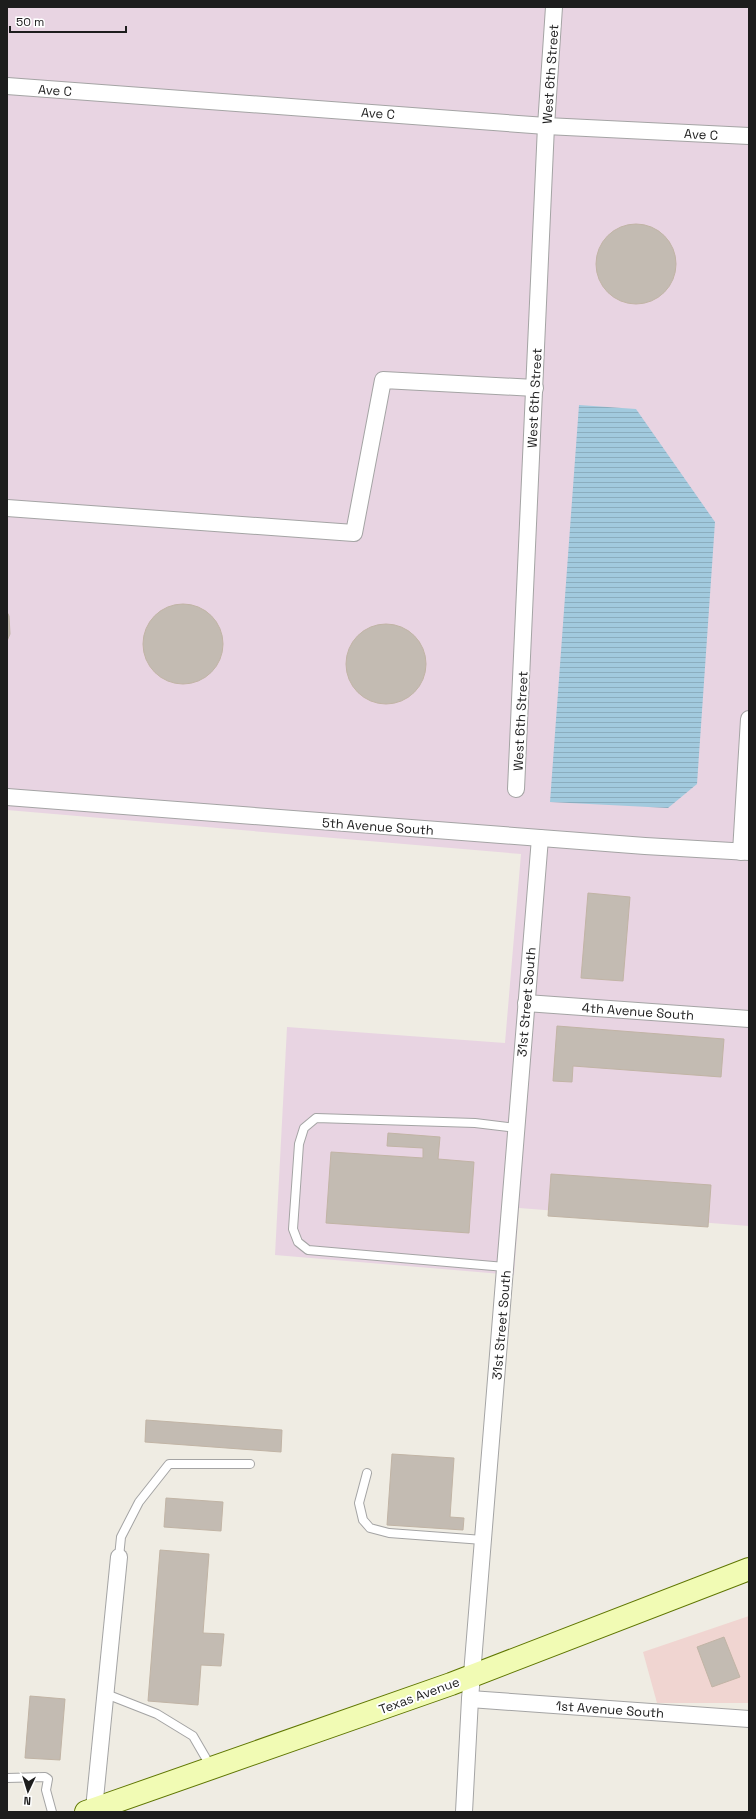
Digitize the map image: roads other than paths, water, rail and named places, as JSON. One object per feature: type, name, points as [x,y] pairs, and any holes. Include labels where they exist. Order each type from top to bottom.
[{"type":"main road","name":"Texas Avenue","points":[[90,1811],[472,1676],[749,1569]]},
{"type":"street","name":"West 6th Street","points":[[516,789],[546,126],[554,7]]},
{"type":"street","name":"Ave C","points":[[7,86],[546,126],[749,136]]},
{"type":"street","points":[[7,508],[354,533],[383,380],[535,388]]},
{"type":"street","points":[[745,852],[749,719]]},
{"type":"street","name":"5th Avenue South","points":[[7,797],[540,838],[745,852]]},
{"type":"street","name":"31st Street South","points":[[464,1812],[470,1699],[540,838]]},
{"type":"street","name":"4th Avenue South","points":[[526,1004],[749,1019]]},
{"type":"street","points":[[90,1811],[106,1694],[119,1557]]},
{"type":"street","name":"1st Avenue South","points":[[470,1699],[749,1719]]},
{"type":"lane","points":[[505,1267],[308,1250],[298,1242],[293,1229],[299,1144],[304,1128],[316,1118],[475,1123],[516,1128]]},
{"type":"lane","points":[[119,1557],[121,1537],[139,1502],[169,1464],[250,1464]]},
{"type":"lane","points":[[367,1473],[359,1503],[363,1520],[370,1528],[389,1533],[483,1540]]},
{"type":"lane","points":[[106,1694],[157,1714],[193,1736],[211,1768]]},
{"type":"lane","points":[[7,1778],[45,1777],[48,1779],[46,1790],[52,1812]]},
{"type":"water","points":[[579,405],[636,409],[715,522],[697,784],[668,808],[550,802]]}]
